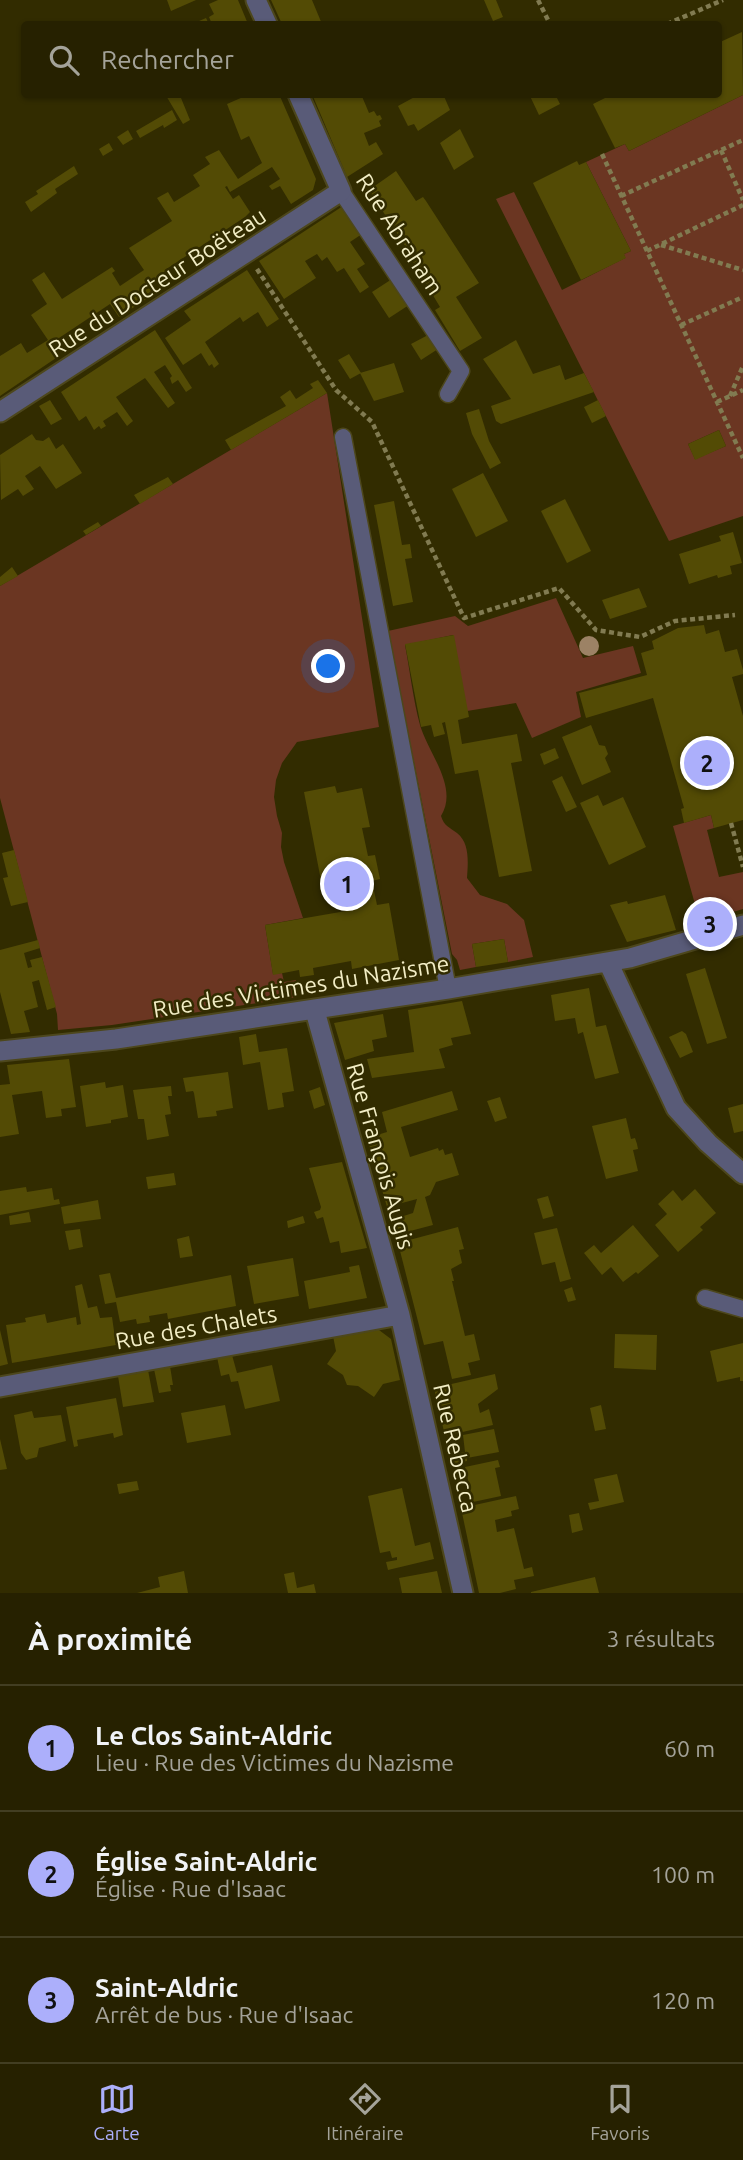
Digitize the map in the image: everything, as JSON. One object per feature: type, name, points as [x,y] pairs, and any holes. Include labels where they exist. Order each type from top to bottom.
[{"type":"street","points":[[256,0],[266,21]]},
{"type":"street","name":"Rue Abraham","points":[[300,98],[341,191]]},
{"type":"street","name":"Rue du Docteur Boëteau","points":[[0,412],[341,191]]},
{"type":"street","name":"Rue des Victimes du Nazisme","points":[[0,1051],[116,1039],[315,1011],[608,962],[743,925]]},
{"type":"street","points":[[608,962],[676,1108],[708,1143],[743,1174]]},
{"type":"street","name":"Rue François Augis","points":[[315,1011],[400,1315]]},
{"type":"street","name":"Rue des Chalets","points":[[0,1387],[400,1315]]},
{"type":"street","name":"Rue Rebecca","points":[[400,1315],[463,1593]]},
{"type":"lane","name":"Rue Abraham","points":[[341,191],[461,371],[447,394]]},
{"type":"lane","points":[[343,437],[447,989]]},
{"type":"lane","points":[[705,1298],[743,1309]]},
{"type":"path","points":[[538,0],[548,21]]},
{"type":"path","points":[[674,21],[723,0]]},
{"type":"path","points":[[621,197],[743,140]]},
{"type":"path","points":[[647,251],[743,203],[721,150]]},
{"type":"path","points":[[602,154],[743,458]]},
{"type":"path","points":[[660,245],[743,270]]},
{"type":"path","points":[[247,254],[336,390],[372,422],[464,618],[559,587],[596,630],[640,637],[675,621],[735,615]]},
{"type":"path","points":[[681,325],[743,297]]},
{"type":"path","points":[[730,396],[743,366]]},
{"type":"path","points":[[717,402],[743,390]]},
{"type":"path","points":[[731,823],[743,867]]},
{"type":"shaded area","points":[[743,95],[743,516],[669,541],[496,199],[514,192],[562,290],[625,258],[624,254],[631,251],[586,162],[625,144],[629,151]],"holes":[[[719,430],[726,446],[695,459],[688,444]]]},
{"type":"shaded area","points":[[327,393],[379,727],[297,742],[282,763],[276,780],[274,797],[282,833],[281,847],[303,918],[265,925],[273,974],[282,973],[284,982],[296,980],[298,997],[112,1025],[58,1030],[57,1014],[0,798],[0,586]]},
{"type":"shaded area","points":[[556,598],[583,658],[633,646],[641,673],[576,692],[581,717],[532,738],[516,703],[467,711],[453,635],[405,645],[420,725],[444,782],[446,805],[442,819],[464,842],[467,878],[480,895],[507,904],[524,920],[533,957],[508,962],[504,939],[472,944],[476,967],[460,970],[452,954],[388,631],[455,616],[468,626]]},
{"type":"shaded area","points":[[711,815],[714,828],[707,830],[719,877],[743,872],[743,909],[700,922],[673,826]]},
{"type":"building","points":[[167,0],[196,0],[171,11]]},
{"type":"building","points":[[218,0],[238,0],[247,21],[211,21],[209,17],[214,14],[209,4]]},
{"type":"building","points":[[271,0],[312,0],[321,21],[281,21]]},
{"type":"building","points":[[484,0],[496,0],[503,17],[493,21]]},
{"type":"building","points":[[742,32],[743,95],[629,151],[625,144],[615,148],[593,104],[605,98],[722,98],[722,41]]},
{"type":"building","points":[[167,98],[181,98],[190,120],[183,124]]},
{"type":"building","points":[[241,98],[281,98],[316,179],[313,190],[291,204],[280,186],[272,190],[269,186],[280,179],[272,167],[230,192],[227,186],[225,187],[233,199],[239,195],[250,212],[245,217],[165,270],[151,282],[157,292],[119,317],[110,304],[50,344],[59,356],[0,396],[0,356],[21,343],[27,353],[48,340],[31,315],[47,304],[32,280],[44,272],[62,299],[112,267],[115,271],[112,273],[120,286],[144,270],[129,248],[172,221],[157,198],[168,192],[174,202],[200,186],[193,175],[210,164],[205,157],[219,150],[238,179],[262,163],[249,136],[241,140],[227,104]]},
{"type":"building","points":[[314,98],[363,98],[369,113],[374,111],[382,119],[379,121],[381,126],[364,133],[369,146],[376,142],[383,154],[347,177]]},
{"type":"building","points":[[413,98],[445,98],[450,110],[418,131],[414,124],[408,126],[398,106]]},
{"type":"building","points":[[531,98],[557,98],[560,104],[539,115]]},
{"type":"building","points":[[172,110],[177,120],[140,138],[136,131]]},
{"type":"building","points":[[460,129],[474,157],[454,170],[440,143]]},
{"type":"building","points":[[128,130],[133,139],[123,145],[117,137]]},
{"type":"building","points":[[109,143],[113,150],[103,156],[99,149]]},
{"type":"building","points":[[577,161],[579,165],[586,162],[631,251],[624,254],[626,258],[581,280],[533,183]]},
{"type":"building","points":[[74,166],[78,174],[55,189],[57,193],[31,212],[25,202],[38,194],[36,191]]},
{"type":"building","points":[[396,171],[416,201],[423,197],[426,201],[479,283],[456,297],[482,338],[460,351],[435,310],[440,307],[413,262],[415,261],[369,190]]},
{"type":"building","points":[[343,206],[362,234],[350,242],[365,264],[357,269],[369,287],[360,293],[344,268],[337,272],[327,257],[322,261],[317,254],[305,261],[316,278],[284,299],[259,261]]},
{"type":"building","points":[[247,270],[279,319],[267,327],[258,312],[243,322],[240,317],[205,342],[219,364],[214,368],[212,364],[209,366],[201,353],[183,365],[165,338],[191,320],[184,311]]},
{"type":"building","points":[[392,279],[409,305],[389,318],[372,292]]},
{"type":"building","points":[[155,330],[192,388],[186,392],[178,380],[172,384],[172,376],[165,365],[154,372],[175,403],[168,408],[145,378],[116,397],[133,421],[127,426],[117,412],[103,421],[106,426],[101,429],[99,426],[94,430],[86,416],[79,421],[61,392]]},
{"type":"building","points":[[428,335],[438,349],[421,360],[411,344]]},
{"type":"building","points":[[516,340],[533,374],[560,365],[565,380],[584,373],[594,392],[501,424],[496,421],[491,406],[511,399],[483,359]]},
{"type":"building","points":[[349,354],[361,373],[350,379],[338,360]]},
{"type":"building","points":[[394,363],[404,392],[374,401],[360,373]]},
{"type":"building","points":[[318,380],[327,393],[231,450],[225,440],[286,406],[280,397],[290,390],[296,399],[313,388],[310,384]]},
{"type":"building","points":[[50,400],[62,419],[51,425],[39,406]]},
{"type":"building","points":[[598,400],[606,416],[592,423],[584,407]]},
{"type":"building","points":[[479,409],[489,441],[501,463],[490,469],[472,434],[466,413]]},
{"type":"building","points":[[719,430],[726,446],[695,460],[688,444]]},
{"type":"building","points":[[32,434],[36,440],[43,441],[49,437],[56,449],[63,444],[82,473],[56,489],[40,466],[25,476],[34,489],[23,496],[18,489],[1,500],[0,455]]},
{"type":"building","points":[[483,473],[508,521],[476,537],[452,489]]},
{"type":"building","points":[[168,477],[173,484],[140,504],[134,495]]},
{"type":"building","points":[[565,499],[591,551],[567,563],[541,511]]},
{"type":"building","points":[[394,501],[402,545],[410,544],[412,558],[405,559],[413,602],[393,606],[374,505]]},
{"type":"building","points":[[98,522],[101,526],[86,535],[83,531]]},
{"type":"building","points":[[733,532],[742,563],[730,566],[732,574],[718,578],[717,575],[689,584],[679,554],[721,541],[719,536]]},
{"type":"building","points":[[12,567],[18,576],[0,586],[0,577]]},
{"type":"building","points":[[639,588],[647,607],[610,619],[602,600]]},
{"type":"building","points":[[704,625],[706,634],[719,630],[725,652],[737,649],[743,670],[743,674],[732,677],[743,716],[743,820],[714,828],[711,815],[684,823],[681,809],[684,808],[653,698],[586,718],[579,693],[647,675],[641,653],[654,649],[652,641],[678,628]]},
{"type":"building","points":[[454,635],[469,717],[458,720],[462,744],[517,734],[522,761],[511,763],[532,871],[499,877],[478,770],[455,774],[445,722],[442,723],[445,734],[434,737],[431,725],[421,727],[405,644]]},
{"type":"building","points":[[591,725],[599,745],[605,746],[608,754],[605,758],[611,772],[582,785],[562,737]]},
{"type":"building","points":[[555,748],[559,758],[544,765],[540,754]]},
{"type":"building","points":[[562,776],[577,807],[566,812],[552,781]]},
{"type":"building","points":[[335,786],[337,793],[362,788],[370,827],[362,828],[368,856],[375,855],[380,879],[372,881],[377,905],[389,903],[399,960],[352,969],[351,961],[313,968],[314,975],[300,977],[299,970],[273,975],[265,925],[346,911],[342,887],[323,891],[304,792]]},
{"type":"building","points":[[598,795],[603,806],[623,797],[646,847],[609,865],[580,803]]},
{"type":"building","points":[[14,850],[28,902],[11,906],[3,878],[8,877],[2,853]]},
{"type":"building","points":[[665,895],[676,930],[627,942],[610,905],[627,901],[628,904]]},
{"type":"building","points":[[504,939],[508,962],[476,967],[472,944]]},
{"type":"building","points":[[38,940],[40,948],[24,953],[28,968],[32,967],[30,960],[42,957],[56,1007],[47,1010],[39,980],[32,982],[38,1007],[24,1011],[30,1032],[11,1034],[0,992],[0,950]]},
{"type":"building","points":[[705,968],[727,1038],[707,1044],[686,974]]},
{"type":"building","points":[[589,988],[596,1027],[606,1025],[619,1073],[595,1079],[583,1032],[578,1034],[575,1018],[555,1021],[551,995]]},
{"type":"building","points":[[462,1001],[471,1034],[451,1038],[453,1045],[439,1049],[445,1068],[372,1078],[367,1059],[414,1052],[408,1010]]},
{"type":"building","points":[[383,1014],[387,1037],[372,1040],[374,1051],[345,1060],[334,1023]]},
{"type":"building","points":[[682,1031],[686,1034],[693,1052],[680,1058],[669,1037]]},
{"type":"building","points":[[256,1034],[259,1052],[287,1048],[294,1091],[282,1093],[284,1107],[268,1110],[260,1062],[243,1065],[239,1037]]},
{"type":"building","points":[[69,1059],[76,1107],[61,1109],[62,1116],[46,1118],[42,1091],[12,1095],[19,1134],[0,1137],[0,1085],[10,1084],[7,1065]]},
{"type":"building","points":[[228,1072],[233,1108],[216,1111],[217,1116],[198,1118],[194,1093],[186,1092],[183,1078]]},
{"type":"building","points":[[105,1082],[106,1088],[123,1085],[128,1117],[86,1127],[80,1086]]},
{"type":"building","points":[[171,1086],[172,1096],[168,1096],[171,1114],[165,1115],[169,1136],[147,1140],[144,1119],[138,1119],[133,1090]]},
{"type":"building","points":[[320,1087],[325,1105],[314,1109],[309,1091]]},
{"type":"building","points":[[452,1091],[458,1110],[401,1127],[410,1157],[438,1148],[439,1151],[443,1149],[445,1155],[452,1153],[459,1175],[436,1182],[430,1195],[425,1197],[433,1225],[395,1235],[391,1220],[413,1213],[417,1199],[387,1207],[367,1138],[387,1132],[382,1112]]},
{"type":"building","points":[[500,1097],[507,1118],[495,1122],[487,1101]]},
{"type":"building","points":[[743,1104],[743,1131],[734,1133],[728,1108]]},
{"type":"building","points":[[626,1118],[631,1139],[635,1138],[637,1144],[638,1149],[633,1150],[638,1171],[606,1179],[592,1126]]},
{"type":"building","points":[[342,1162],[367,1248],[341,1253],[339,1241],[330,1243],[323,1217],[317,1219],[314,1212],[321,1207],[309,1168]]},
{"type":"building","points":[[174,1173],[176,1185],[148,1189],[146,1177]]},
{"type":"building","points":[[26,1187],[27,1192],[52,1188],[54,1200],[59,1199],[60,1204],[0,1215],[0,1191]]},
{"type":"building","points":[[695,1189],[716,1213],[700,1227],[703,1230],[678,1252],[655,1225],[667,1214],[658,1204],[673,1190],[682,1201]]},
{"type":"building","points":[[548,1196],[554,1216],[543,1219],[537,1199]]},
{"type":"building","points":[[98,1200],[101,1219],[64,1224],[61,1207]]},
{"type":"building","points":[[29,1212],[31,1222],[10,1225],[9,1216]]},
{"type":"building","points":[[303,1216],[305,1223],[288,1228],[287,1221]]},
{"type":"building","points":[[633,1225],[659,1256],[638,1274],[636,1272],[623,1282],[611,1267],[602,1275],[584,1253],[594,1245],[601,1253]]},
{"type":"building","points":[[458,1227],[464,1249],[459,1250],[462,1263],[451,1269],[452,1281],[465,1336],[474,1334],[480,1360],[468,1363],[471,1375],[452,1379],[443,1341],[424,1345],[398,1243]]},
{"type":"building","points":[[557,1228],[571,1279],[560,1282],[555,1262],[542,1265],[534,1233]]},
{"type":"building","points":[[80,1229],[83,1247],[69,1250],[65,1231]]},
{"type":"building","points":[[189,1236],[193,1256],[180,1258],[177,1239]]},
{"type":"building","points":[[293,1258],[299,1296],[254,1304],[247,1266]]},
{"type":"building","points":[[359,1265],[367,1298],[309,1309],[304,1281],[350,1272],[349,1267]]},
{"type":"building","points":[[110,1273],[116,1298],[231,1275],[236,1306],[168,1319],[167,1313],[149,1316],[150,1322],[137,1324],[136,1319],[120,1322],[116,1302],[105,1304],[99,1275]]},
{"type":"building","points":[[82,1284],[88,1308],[97,1306],[100,1318],[112,1317],[116,1345],[12,1363],[6,1325],[26,1322],[25,1318],[45,1314],[47,1323],[76,1317],[77,1325],[81,1324],[75,1286]]},
{"type":"building","points":[[572,1287],[576,1300],[568,1302],[564,1290]]},
{"type":"building","points":[[375,1327],[391,1339],[400,1380],[383,1384],[374,1397],[358,1386],[347,1385],[343,1375],[327,1364],[336,1351],[333,1336]]},
{"type":"building","points":[[0,1330],[8,1364],[0,1366]]},
{"type":"building","points":[[615,1334],[657,1335],[656,1370],[614,1368]]},
{"type":"building","points":[[743,1343],[743,1381],[740,1381],[740,1377],[717,1382],[710,1351]]},
{"type":"building","points":[[232,1355],[237,1373],[272,1365],[280,1401],[245,1409],[238,1381],[231,1382],[229,1374],[221,1376],[217,1357]]},
{"type":"building","points":[[170,1366],[173,1385],[170,1385],[171,1391],[159,1393],[154,1369]]},
{"type":"building","points":[[148,1370],[154,1402],[123,1407],[118,1376]]},
{"type":"building","points":[[495,1374],[498,1389],[478,1404],[480,1413],[489,1409],[493,1425],[445,1436],[434,1388]]},
{"type":"building","points":[[116,1398],[123,1435],[114,1438],[113,1433],[77,1440],[78,1446],[74,1447],[66,1407]]},
{"type":"building","points":[[225,1405],[231,1435],[187,1443],[181,1413]]},
{"type":"building","points":[[601,1405],[606,1429],[595,1431],[590,1408]]},
{"type":"building","points":[[32,1411],[34,1418],[61,1415],[66,1441],[39,1448],[37,1457],[26,1460],[21,1453],[14,1415]]},
{"type":"building","points":[[494,1429],[499,1452],[467,1458],[467,1461],[450,1465],[448,1455],[465,1452],[463,1435]]},
{"type":"building","points":[[0,1439],[7,1469],[0,1470]]},
{"type":"building","points":[[498,1460],[500,1467],[495,1468],[501,1496],[473,1502],[465,1467]]},
{"type":"building","points":[[617,1474],[624,1502],[590,1510],[588,1503],[599,1501],[594,1479]]},
{"type":"building","points":[[137,1481],[139,1490],[119,1494],[117,1484]]},
{"type":"building","points":[[402,1488],[415,1546],[430,1542],[434,1559],[388,1570],[386,1562],[397,1560],[397,1557],[392,1558],[390,1551],[380,1553],[368,1496]]},
{"type":"building","points":[[516,1496],[519,1509],[511,1511],[512,1516],[495,1520],[497,1532],[514,1528],[524,1569],[532,1567],[534,1576],[514,1580],[516,1589],[500,1593],[479,1593],[461,1508]]},
{"type":"building","points":[[579,1513],[583,1530],[572,1533],[569,1515]]},
{"type":"building","points":[[184,1571],[188,1593],[137,1593],[160,1587],[158,1577]]},
{"type":"building","points":[[437,1571],[442,1593],[402,1593],[399,1578]]},
{"type":"building","points":[[294,1572],[297,1588],[314,1584],[316,1593],[288,1593],[284,1574]]},
{"type":"building","points":[[595,1577],[599,1593],[531,1593],[531,1592]]},
{"type":"place","name":"Église Saint-Aldric","points":[[707,763]]},
{"type":"place","name":"Le Clos Saint-Aldric","points":[[347,884]]},
{"type":"place","name":"Saint-Aldric","points":[[710,924]]}]
